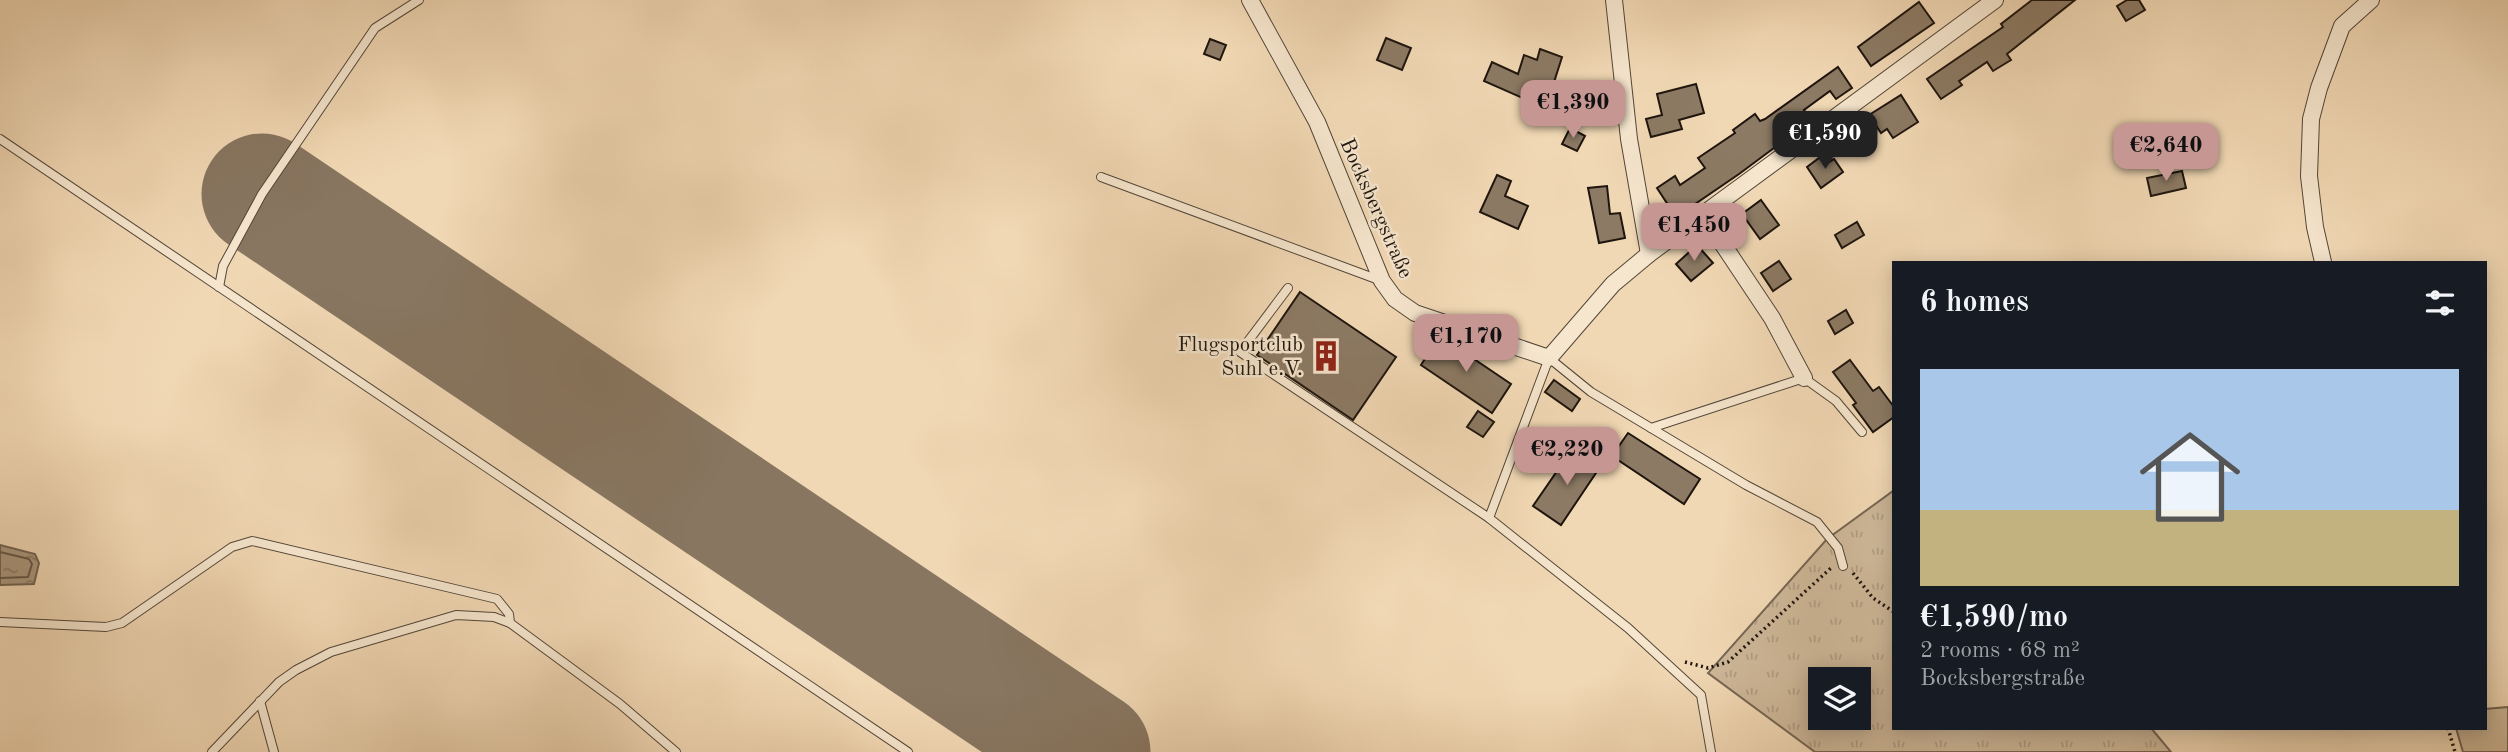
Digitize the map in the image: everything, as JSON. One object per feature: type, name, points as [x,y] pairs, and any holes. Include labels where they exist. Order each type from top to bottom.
[{"type":"street","name":"Bocksbergstraße","points":[[1250,0],[1317,122],[1382,281],[1395,299],[1415,313],[1549,358]]},
{"type":"street","points":[[1614,0],[1629,139],[1649,254]]},
{"type":"street","points":[[1549,358],[1613,284],[1649,254],[1995,0]]},
{"type":"street","points":[[2323,261],[2315,227],[2309,176],[2311,119],[2327,63],[2342,26],[2371,0]]},
{"type":"street","points":[[1704,216],[1772,318],[1804,378]]},
{"type":"lane","points":[[219,287],[223,266],[262,194],[374,28],[419,0]]},
{"type":"lane","points":[[0,139],[908,752]]},
{"type":"lane","points":[[1101,177],[1382,281]]},
{"type":"lane","points":[[1288,288],[1240,352],[1489,518],[1628,628],[1702,695],[1711,752]]},
{"type":"lane","points":[[1489,518],[1549,358],[1591,392],[1746,485],[1817,522],[1838,548],[1843,566]]},
{"type":"lane","points":[[1651,428],[1804,378],[1836,401],[1862,432]]},
{"type":"lane","points":[[0,622],[106,627],[122,623],[232,547],[252,541],[497,599],[509,614],[510,623]]},
{"type":"lane","points":[[212,752],[279,682],[296,670],[331,652],[456,615],[494,617],[510,623],[620,704],[676,752]]},
{"type":"lane","points":[[260,701],[274,752]]},
{"type":"path","points":[[1659,656],[1708,668],[1728,662],[1754,641],[1830,568],[1847,566],[1872,598],[1892,610]]},
{"type":"path","points":[[2449,730],[2455,752]]},
{"type":"green space","points":[[1892,492],[1892,730],[2153,730],[2171,752],[1815,752],[1708,673],[1827,539]]},
{"type":"green space","points":[[2508,707],[2508,752],[2463,752],[2457,730],[2487,730],[2487,709]]},
{"type":"water","points":[[0,545],[35,554],[39,563],[34,584],[0,585]]},
{"type":"building","points":[[2032,0],[2075,0],[2007,54],[2011,60],[1993,71],[1987,62],[1959,81],[1962,85],[1941,99],[1927,79],[2003,27],[2001,24]]},
{"type":"building","points":[[2127,0],[2139,0],[2145,10],[2126,21],[2117,6]]},
{"type":"building","points":[[1919,2],[1934,23],[1871,66],[1858,47]]},
{"type":"building","points":[[1386,38],[1411,48],[1402,70],[1377,60]]},
{"type":"building","points":[[1210,39],[1226,45],[1220,60],[1204,54]]},
{"type":"building","points":[[1540,49],[1562,57],[1548,101],[1537,98],[1534,103],[1484,81],[1492,62],[1518,74],[1524,55],[1537,60]]},
{"type":"building","points":[[1838,67],[1852,88],[1836,99],[1830,91],[1804,110],[1810,118],[1777,142],[1778,145],[1676,217],[1657,188],[1675,176],[1680,185],[1705,168],[1698,158],[1735,133],[1733,130],[1755,114],[1760,121],[1765,119]]},
{"type":"building","points":[[1696,84],[1704,113],[1679,120],[1682,129],[1651,137],[1646,119],[1662,115],[1657,94]]},
{"type":"building","points":[[1901,95],[1918,122],[1893,138],[1887,129],[1881,133],[1869,115]]},
{"type":"building","points":[[1570,128],[1585,136],[1577,151],[1562,144]]},
{"type":"building","points":[[1823,155],[1828,163],[1834,159],[1843,172],[1821,188],[1807,167]]},
{"type":"building","points":[[2182,171],[2186,188],[2151,196],[2147,178]]},
{"type":"building","points":[[1497,175],[1511,181],[1505,196],[1528,206],[1518,229],[1480,212]]},
{"type":"building","points":[[1607,186],[1610,214],[1620,213],[1625,238],[1599,243],[1588,188]]},
{"type":"building","points":[[1761,200],[1779,225],[1760,239],[1742,214]]},
{"type":"building","points":[[1857,222],[1864,235],[1842,248],[1835,235]]},
{"type":"building","points":[[1697,245],[1713,263],[1691,281],[1676,264]]},
{"type":"building","points":[[1779,261],[1791,279],[1773,291],[1761,273]]},
{"type":"building","name":"Flugsportclub Suhl e.V.","points":[[1300,292],[1396,357],[1353,420],[1257,355]]},
{"type":"building","points":[[1846,310],[1853,323],[1835,334],[1828,321]]},
{"type":"building","points":[[1440,336],[1511,384],[1492,413],[1421,365]]},
{"type":"building","points":[[1850,360],[1873,391],[1879,387],[1892,404],[1892,418],[1873,432],[1833,372]]},
{"type":"building","points":[[1554,380],[1580,399],[1572,411],[1545,392]]},
{"type":"building","points":[[1478,411],[1494,422],[1483,437],[1467,427]]},
{"type":"building","points":[[1628,433],[1700,479],[1684,504],[1612,456]]},
{"type":"building","points":[[1573,448],[1600,467],[1561,525],[1533,506]]},
{"type":"runway","points":[[262,194],[1090,752]]},
{"type":"place","name":"Flugsportclub Suhl e.V.","points":[[1326,356]]}]
